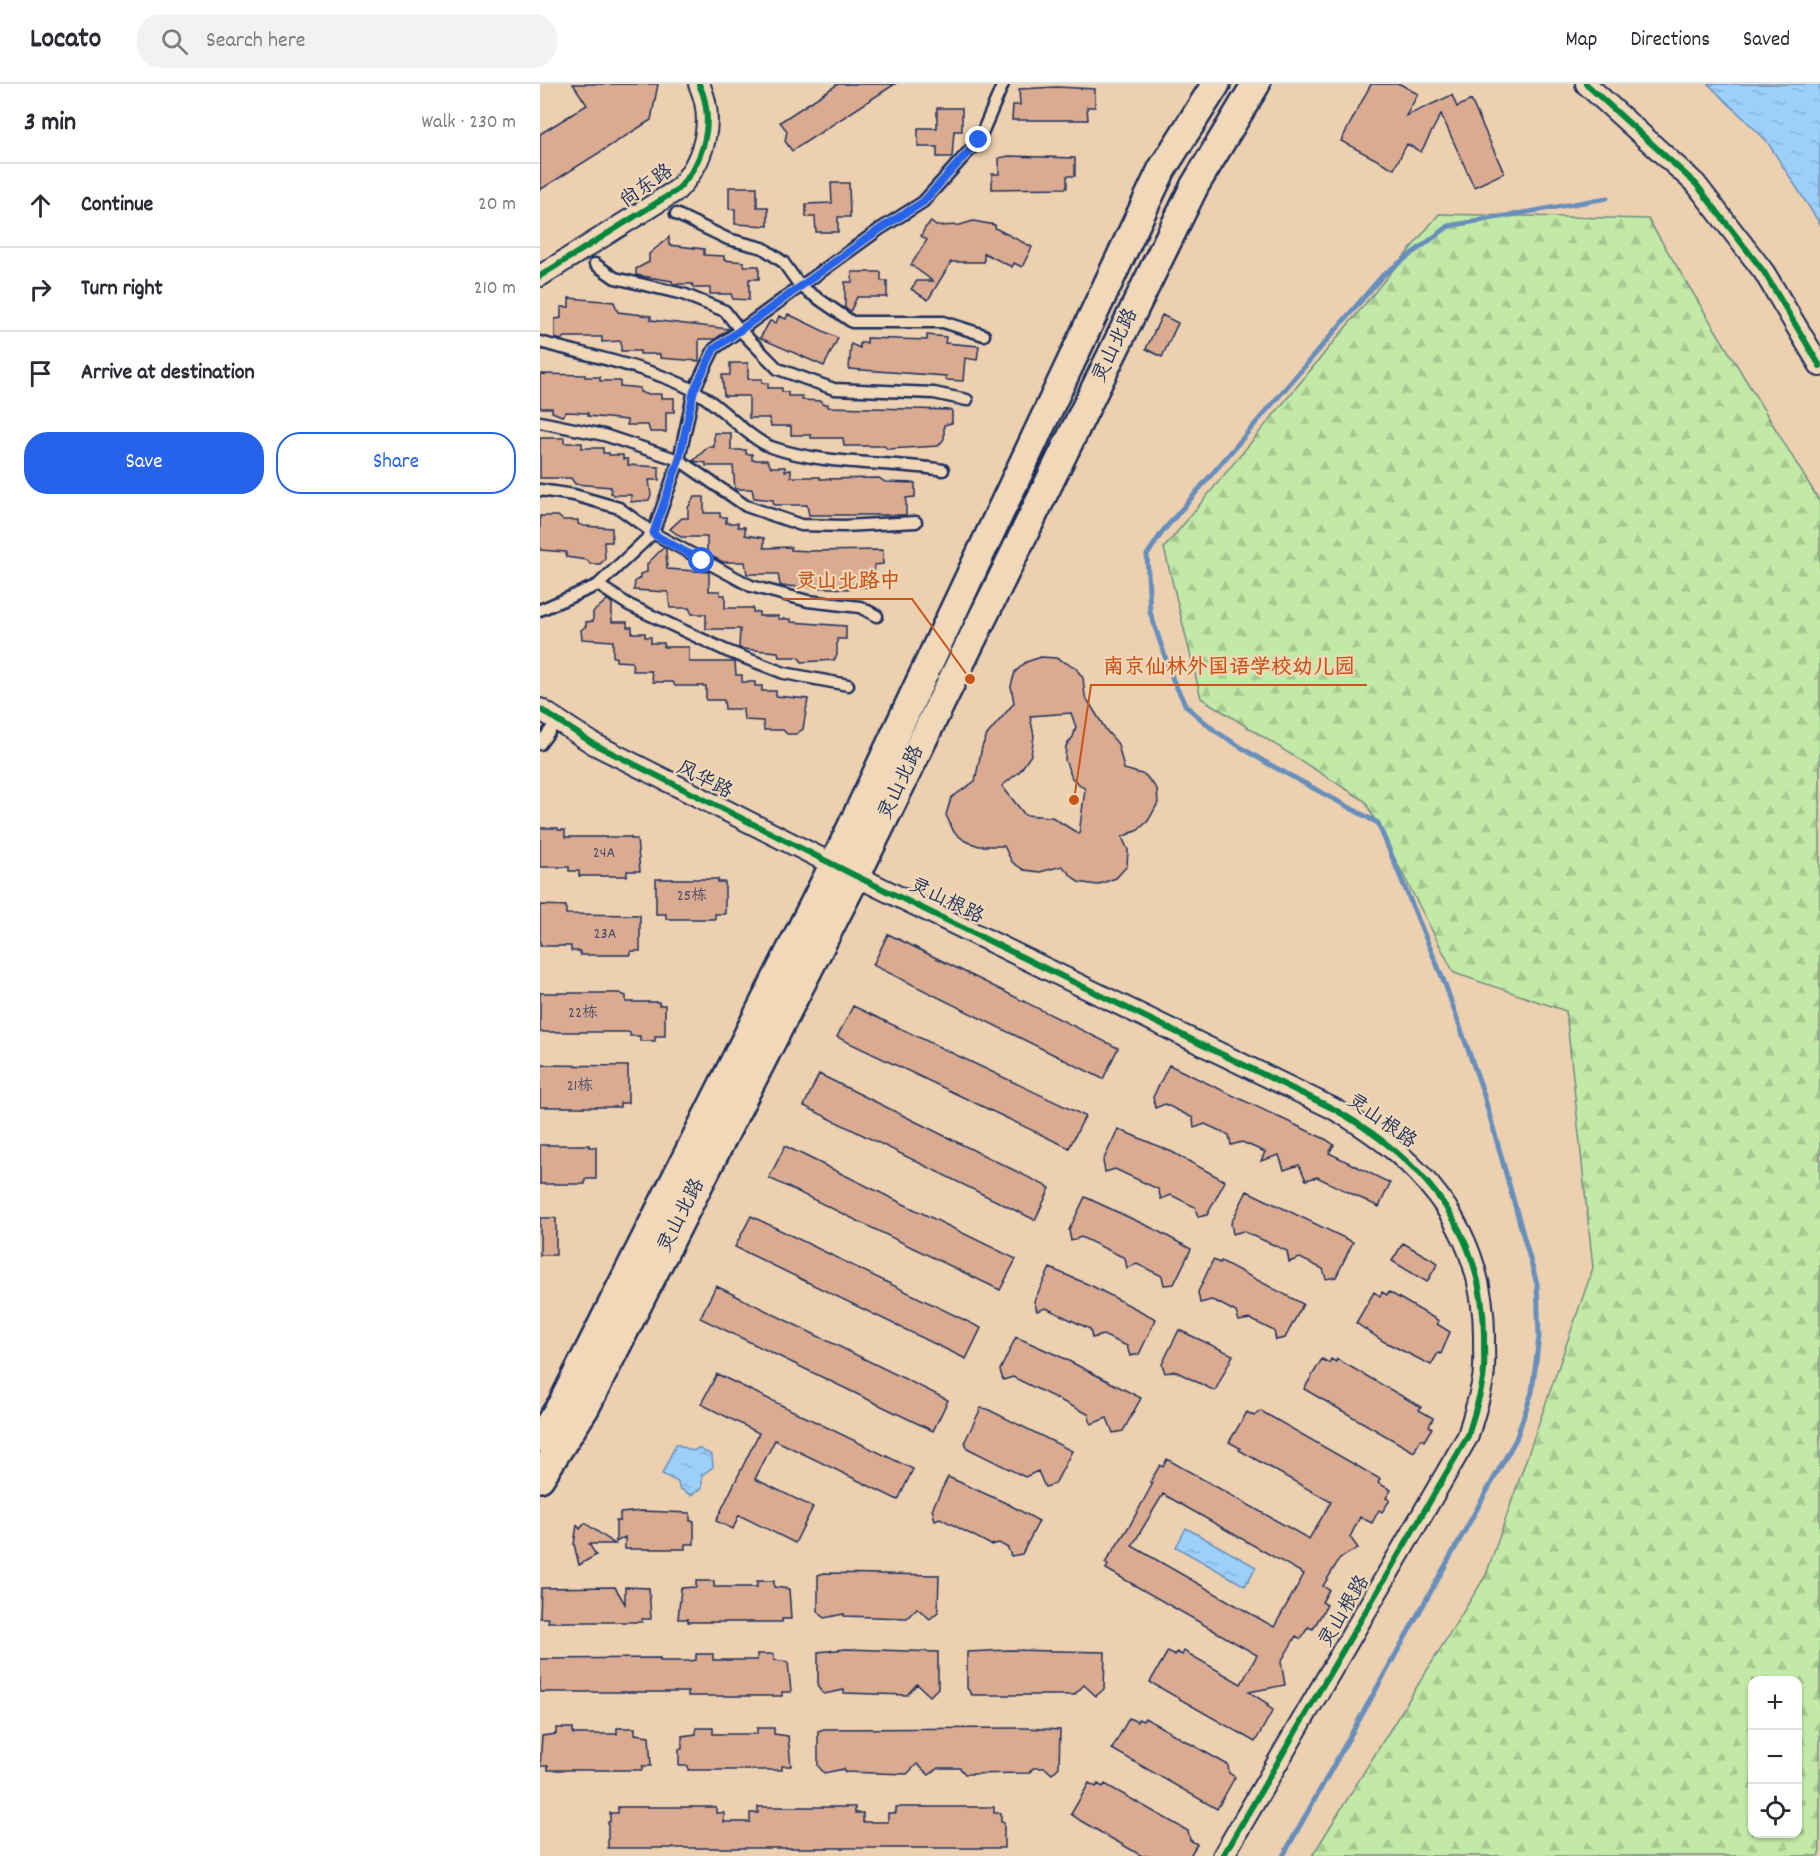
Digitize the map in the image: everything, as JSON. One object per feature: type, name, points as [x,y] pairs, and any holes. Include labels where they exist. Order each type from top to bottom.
[{"type":"main road","name":"灵山北路","points":[[540,1478],[585,1408],[845,870],[1162,169],[1216,84]]},
{"type":"main road","name":"灵山北路","points":[[540,1438],[567,1394],[845,870],[1195,185],[1256,84]]},
{"type":"street","name":"尚东路","points":[[540,276],[677,190],[691,176],[699,162],[706,125],[704,94],[699,84]]},
{"type":"street","points":[[1587,84],[1696,184],[1764,272],[1820,366]]},
{"type":"street","name":"风华路","points":[[540,710],[594,744],[845,870]]},
{"type":"street","name":"灵山根路","points":[[845,870],[1350,1117],[1410,1161],[1444,1204],[1475,1264],[1484,1314],[1483,1378],[1468,1436],[1223,1856]]},
{"type":"lane","points":[[540,610],[598,585],[653,534],[679,460],[694,390],[714,349],[800,285],[923,202],[979,140],[1003,84]]},
{"type":"lane","points":[[676,214],[728,239],[763,248],[783,262],[800,285],[852,322],[943,322],[984,335]]},
{"type":"lane","points":[[595,264],[615,278],[683,294],[725,311],[739,329],[778,369],[834,389],[934,393],[967,400]]},
{"type":"lane","points":[[540,342],[665,378],[694,390],[768,446],[813,458],[943,470]]},
{"type":"lane","points":[[540,422],[604,435],[679,460],[746,506],[801,525],[844,526],[916,522]]},
{"type":"lane","points":[[540,490],[574,495],[619,508],[653,534],[750,586],[808,601],[860,607],[877,615]]},
{"type":"lane","points":[[598,585],[629,605],[727,651],[784,673],[848,685]]},
{"type":"lane","points":[[540,744],[557,721]]},
{"type":"green space","points":[[1439,214],[1648,219],[1820,502],[1820,1856],[1312,1856],[1486,1575],[1593,1268],[1566,1011],[1454,973],[1365,801],[1201,698],[1164,548]]},
{"type":"water","points":[[1708,84],[1820,84],[1820,224],[1766,140]]},
{"type":"water","points":[[676,1444],[693,1451],[698,1448],[712,1455],[713,1467],[702,1475],[702,1488],[691,1495],[679,1488],[678,1482],[662,1474]]},
{"type":"water","points":[[1186,1528],[1256,1567],[1245,1586],[1176,1547]]},
{"type":"building","points":[[573,84],[658,84],[651,120],[540,190],[540,134],[587,105]]},
{"type":"building","points":[[838,84],[895,84],[792,151],[785,141],[787,131],[780,122]]},
{"type":"building","points":[[1371,84],[1400,84],[1418,94],[1406,116],[1452,95],[1457,107],[1471,100],[1504,173],[1474,187],[1441,114],[1421,152],[1407,144],[1394,169],[1341,141]]},
{"type":"building","points":[[1057,87],[1095,89],[1095,107],[1087,107],[1088,120],[1012,120],[1013,105],[1020,105],[1019,89]]},
{"type":"building","points":[[937,108],[962,108],[962,131],[954,131],[952,157],[937,157],[937,147],[918,147],[918,128],[937,128]]},
{"type":"building","points":[[1009,156],[1075,158],[1075,176],[1067,176],[1067,188],[992,189],[992,174],[999,174],[999,158]]},
{"type":"building","points":[[831,183],[849,183],[850,217],[838,217],[838,232],[816,232],[815,217],[806,217],[806,204],[832,203]]},
{"type":"building","points":[[729,187],[757,187],[757,207],[768,207],[768,226],[735,224],[735,209],[729,209]]},
{"type":"building","points":[[973,221],[995,225],[995,228],[1032,247],[1022,267],[1014,263],[1012,267],[984,253],[984,262],[951,262],[928,300],[911,289],[917,281],[933,281],[911,265],[927,240],[921,236],[925,228],[931,222],[936,226],[960,225]]},
{"type":"building","points":[[669,237],[669,245],[704,249],[704,255],[724,256],[724,260],[744,262],[744,266],[759,266],[759,279],[749,279],[749,300],[733,299],[731,294],[710,294],[710,288],[694,288],[692,284],[673,284],[672,281],[636,275],[636,269],[649,262],[649,254]]},
{"type":"building","points":[[852,272],[881,272],[881,281],[887,281],[887,297],[857,297],[850,312],[845,308],[845,282],[852,282]]},
{"type":"building","points":[[569,298],[614,302],[618,312],[651,316],[651,320],[729,329],[715,339],[699,339],[699,361],[660,358],[660,354],[640,354],[640,351],[621,351],[621,341],[602,342],[602,337],[564,337],[561,340],[555,338],[555,319],[561,318],[561,307],[569,307]]},
{"type":"building","points":[[788,314],[838,338],[824,366],[760,338],[770,321],[776,323],[779,316],[786,319]]},
{"type":"building","points":[[1162,315],[1178,323],[1162,357],[1146,349]]},
{"type":"building","points":[[927,335],[946,337],[945,343],[979,346],[977,360],[965,358],[963,381],[946,380],[946,376],[849,369],[851,344],[860,348],[860,343],[867,343],[867,338],[927,340]]},
{"type":"building","points":[[730,363],[748,363],[748,379],[762,379],[762,383],[768,383],[768,388],[782,388],[782,392],[788,392],[788,396],[802,396],[802,400],[822,401],[822,404],[828,404],[828,407],[952,410],[952,423],[944,425],[944,439],[938,446],[888,449],[884,446],[844,446],[843,438],[811,438],[811,435],[791,435],[791,426],[771,426],[769,418],[749,418],[749,396],[724,396],[722,375],[730,375]]},
{"type":"building","points":[[540,374],[585,375],[585,377],[600,377],[600,381],[620,381],[620,386],[640,388],[640,392],[645,394],[661,394],[661,398],[674,398],[674,412],[666,412],[666,432],[650,432],[648,425],[627,425],[627,420],[588,416],[588,413],[566,412],[562,416],[552,412],[552,408],[540,408]]},
{"type":"building","points":[[714,433],[731,433],[731,450],[746,450],[746,454],[752,454],[752,460],[767,460],[771,467],[785,467],[785,471],[791,470],[791,477],[879,478],[885,482],[915,483],[915,497],[906,498],[906,515],[809,515],[807,505],[774,505],[773,500],[754,498],[752,489],[735,489],[733,466],[706,466],[706,463],[693,461],[708,447],[714,447]]},
{"type":"building","points":[[540,438],[564,438],[564,443],[582,443],[582,448],[603,448],[603,453],[623,455],[623,459],[628,459],[628,465],[659,467],[659,480],[649,480],[651,495],[649,500],[631,502],[631,495],[614,495],[611,493],[611,487],[575,484],[571,478],[540,478]]},
{"type":"building","points":[[694,497],[704,497],[704,513],[720,513],[720,517],[726,517],[726,523],[738,523],[738,527],[745,527],[745,535],[764,538],[764,548],[791,547],[791,550],[810,551],[883,550],[883,564],[874,565],[875,580],[870,587],[851,587],[851,589],[783,586],[780,585],[778,574],[747,574],[745,562],[723,562],[707,554],[707,537],[681,537],[670,529],[682,518],[688,518],[688,508]]},
{"type":"building","points":[[540,516],[558,516],[563,520],[578,520],[578,524],[584,526],[612,528],[612,542],[604,542],[605,559],[600,564],[590,564],[587,560],[566,557],[566,552],[540,550]]},
{"type":"building","points":[[664,547],[667,569],[709,572],[709,591],[720,591],[720,595],[725,595],[725,608],[753,608],[753,612],[759,612],[759,616],[778,616],[778,619],[791,619],[791,622],[846,626],[846,639],[837,639],[837,655],[834,660],[802,662],[798,657],[779,657],[778,652],[739,648],[740,629],[706,629],[706,614],[692,614],[689,608],[670,608],[668,592],[634,590],[635,581],[640,578],[640,574],[647,572],[647,564]]},
{"type":"building","points":[[607,600],[612,603],[612,622],[627,622],[627,627],[632,627],[632,633],[645,633],[645,637],[651,637],[651,643],[664,643],[664,647],[689,647],[689,662],[735,662],[736,675],[742,675],[742,682],[755,682],[755,686],[762,686],[762,691],[776,691],[776,696],[808,699],[803,729],[796,734],[787,734],[783,730],[764,730],[763,721],[744,720],[743,709],[725,709],[724,700],[706,700],[706,686],[675,686],[673,682],[653,682],[651,671],[633,671],[632,662],[616,661],[616,657],[613,657],[613,641],[582,639],[581,630],[586,626],[586,622],[593,621],[593,612]]},
{"type":"building","points":[[1041,657],[1056,658],[1075,667],[1083,678],[1085,696],[1106,730],[1118,744],[1124,769],[1145,775],[1157,789],[1158,803],[1148,821],[1138,830],[1122,837],[1128,850],[1127,866],[1116,878],[1097,885],[1078,882],[1062,866],[1040,872],[1024,870],[1012,862],[1004,846],[979,846],[965,841],[954,832],[946,815],[951,798],[975,781],[982,747],[987,735],[1014,703],[1011,686],[1015,672],[1026,662]],"holes":[[[1071,713],[1076,727],[1073,737],[1066,746],[1065,760],[1072,778],[1085,789],[1079,834],[1052,817],[1025,815],[1002,786],[1020,771],[1031,755],[1034,736],[1030,716]]]},
{"type":"building","points":[[540,828],[565,830],[565,837],[631,837],[631,839],[637,839],[640,871],[627,871],[627,876],[579,876],[579,871],[569,871],[569,867],[540,867]]},
{"type":"building","points":[[656,879],[718,879],[718,882],[725,882],[725,914],[715,914],[715,919],[666,919],[666,914],[656,914]]},
{"type":"building","points":[[540,905],[566,906],[566,914],[640,915],[640,951],[631,951],[631,955],[580,955],[580,951],[571,951],[571,946],[540,946]]},
{"type":"building","points":[[888,934],[1118,1048],[1103,1079],[873,965]]},
{"type":"building","points":[[540,993],[619,993],[626,996],[626,1002],[659,1002],[659,1005],[665,1005],[665,1036],[655,1036],[655,1041],[640,1041],[640,1036],[630,1036],[630,1032],[540,1032]]},
{"type":"building","points":[[853,1006],[1085,1116],[1069,1148],[837,1037]]},
{"type":"building","points":[[540,1065],[628,1066],[628,1103],[620,1103],[620,1107],[540,1107]]},
{"type":"building","points":[[1169,1065],[1327,1140],[1334,1145],[1329,1153],[1390,1183],[1379,1207],[1317,1177],[1306,1180],[1299,1165],[1284,1170],[1279,1155],[1261,1161],[1265,1152],[1242,1142],[1231,1145],[1229,1135],[1205,1124],[1194,1128],[1193,1118],[1165,1104],[1155,1108],[1153,1097]]},
{"type":"building","points":[[819,1074],[1050,1188],[1035,1220],[804,1106]]},
{"type":"building","points":[[1118,1129],[1172,1152],[1225,1181],[1207,1215],[1198,1217],[1195,1207],[1171,1195],[1161,1199],[1158,1189],[1115,1169],[1105,1172],[1103,1161]]},
{"type":"building","points":[[540,1145],[596,1147],[596,1179],[585,1179],[585,1184],[540,1184]]},
{"type":"building","points":[[785,1146],[1016,1259],[1000,1290],[769,1178]]},
{"type":"building","points":[[1247,1191],[1353,1242],[1336,1277],[1326,1279],[1323,1269],[1300,1258],[1289,1262],[1287,1251],[1243,1231],[1233,1234],[1231,1223]]},
{"type":"building","points":[[1085,1197],[1191,1249],[1174,1284],[1164,1285],[1162,1276],[1137,1264],[1127,1268],[1125,1258],[1081,1237],[1071,1241],[1069,1230]]},
{"type":"building","points":[[751,1216],[981,1328],[966,1359],[735,1247]]},
{"type":"building","points":[[540,1218],[556,1218],[556,1255],[540,1255]]},
{"type":"building","points":[[1403,1243],[1438,1263],[1427,1282],[1392,1261]]},
{"type":"building","points":[[1213,1260],[1220,1263],[1221,1261],[1303,1304],[1285,1338],[1276,1340],[1274,1331],[1250,1319],[1239,1321],[1236,1312],[1217,1302],[1211,1300],[1200,1303],[1198,1292]]},
{"type":"building","points":[[1050,1268],[1092,1286],[1156,1319],[1139,1354],[1130,1356],[1127,1346],[1103,1335],[1092,1338],[1090,1329],[1046,1308],[1037,1311],[1034,1301]]},
{"type":"building","points":[[716,1286],[948,1400],[933,1431],[700,1318]]},
{"type":"building","points":[[1374,1292],[1380,1296],[1382,1292],[1387,1295],[1389,1292],[1439,1321],[1437,1324],[1450,1332],[1441,1354],[1438,1353],[1431,1365],[1383,1341],[1356,1323]]},
{"type":"building","points":[[1179,1330],[1233,1355],[1215,1391],[1175,1371],[1165,1373],[1162,1364]]},
{"type":"building","points":[[1016,1337],[1141,1398],[1123,1431],[1113,1433],[1107,1418],[1091,1424],[1088,1414],[1013,1377],[1003,1380],[1000,1370]]},
{"type":"building","points":[[1322,1359],[1329,1363],[1331,1359],[1336,1362],[1337,1359],[1421,1407],[1419,1410],[1433,1418],[1429,1426],[1432,1428],[1424,1441],[1421,1439],[1414,1452],[1304,1389]]},
{"type":"building","points":[[717,1374],[913,1469],[898,1500],[775,1440],[755,1479],[813,1507],[795,1543],[739,1515],[733,1529],[716,1521],[759,1433],[701,1404]]},
{"type":"building","points":[[981,1408],[1072,1451],[1055,1484],[1045,1487],[1038,1471],[1025,1477],[967,1448],[965,1441]]},
{"type":"building","points":[[1261,1411],[1380,1479],[1378,1483],[1391,1490],[1386,1498],[1390,1500],[1382,1512],[1379,1510],[1372,1523],[1360,1517],[1350,1537],[1358,1548],[1340,1558],[1323,1586],[1329,1590],[1322,1602],[1327,1605],[1313,1629],[1308,1627],[1301,1639],[1296,1636],[1281,1662],[1285,1685],[1249,1692],[1273,1710],[1255,1742],[1150,1682],[1168,1651],[1175,1655],[1177,1652],[1182,1655],[1184,1651],[1241,1684],[1257,1655],[1106,1569],[1108,1565],[1105,1563],[1130,1525],[1160,1465],[1163,1467],[1167,1459],[1309,1539],[1331,1502],[1239,1450],[1240,1448],[1229,1442],[1247,1412],[1254,1416]],"holes":[[[1163,1494],[1304,1574],[1274,1627],[1132,1546]]]},
{"type":"building","points":[[948,1477],[1008,1504],[1039,1521],[1022,1554],[1011,1556],[1008,1548],[999,1543],[991,1545],[940,1518],[935,1520],[932,1509]]},
{"type":"building","points":[[642,1511],[690,1513],[690,1521],[694,1521],[694,1544],[685,1544],[685,1549],[625,1549],[625,1537],[616,1542],[616,1521],[620,1521],[620,1513]]},
{"type":"building","points":[[585,1523],[615,1544],[589,1544],[596,1555],[579,1565],[574,1544],[577,1525],[580,1529]]},
{"type":"building","points":[[824,1573],[939,1575],[938,1612],[930,1619],[917,1608],[907,1618],[844,1616],[844,1614],[824,1618],[818,1611],[818,1575]]},
{"type":"building","points":[[696,1581],[714,1581],[714,1587],[757,1587],[757,1581],[774,1581],[774,1587],[789,1589],[791,1619],[782,1619],[782,1622],[688,1622],[688,1619],[678,1619],[681,1588],[696,1587]]},
{"type":"building","points":[[615,1587],[625,1604],[625,1587],[649,1588],[651,1619],[642,1619],[642,1622],[548,1622],[548,1618],[540,1618],[541,1588]]},
{"type":"building","points":[[846,1649],[938,1652],[938,1688],[930,1696],[917,1684],[907,1695],[844,1693],[844,1690],[824,1694],[818,1687],[818,1652]]},
{"type":"building","points":[[1009,1650],[1105,1652],[1104,1689],[1096,1696],[1084,1685],[1074,1695],[972,1695],[967,1688],[967,1652]]},
{"type":"building","points":[[696,1654],[713,1654],[713,1660],[757,1660],[757,1654],[774,1654],[774,1660],[788,1662],[791,1692],[782,1692],[782,1696],[688,1696],[688,1692],[540,1692],[540,1659],[660,1658],[660,1661],[690,1661],[696,1660]]},
{"type":"building","points":[[1129,1718],[1137,1722],[1138,1719],[1143,1721],[1145,1718],[1228,1765],[1229,1773],[1235,1777],[1217,1809],[1112,1749]]},
{"type":"building","points":[[556,1728],[573,1728],[573,1734],[617,1734],[617,1728],[635,1728],[635,1734],[649,1736],[651,1766],[642,1766],[642,1770],[548,1770],[548,1766],[540,1766],[542,1736],[556,1734]]},
{"type":"building","points":[[696,1728],[713,1728],[713,1734],[757,1734],[757,1728],[774,1728],[774,1734],[788,1736],[791,1766],[782,1766],[782,1770],[688,1770],[688,1766],[679,1766],[679,1749],[682,1749],[682,1736],[696,1734]]},
{"type":"building","points":[[1025,1728],[1060,1730],[1059,1767],[1052,1774],[1045,1768],[1033,1768],[1029,1773],[965,1774],[960,1768],[938,1768],[929,1775],[917,1764],[907,1774],[844,1772],[844,1769],[824,1773],[818,1766],[818,1731],[824,1729]]},
{"type":"building","points":[[1089,1783],[1096,1787],[1098,1784],[1103,1787],[1105,1784],[1188,1831],[1190,1840],[1197,1844],[1190,1856],[1142,1856],[1071,1814]]},
{"type":"building","points":[[618,1807],[716,1807],[716,1813],[724,1813],[724,1822],[750,1822],[750,1813],[758,1813],[758,1807],[855,1807],[855,1813],[863,1813],[863,1822],[888,1822],[888,1813],[896,1813],[896,1807],[994,1807],[994,1813],[1001,1813],[1001,1822],[1004,1822],[1004,1848],[608,1848],[610,1813],[618,1813]]},
{"type":"waterway","points":[[1283,1856],[1516,1439],[1532,1392],[1539,1337],[1537,1284],[1483,1092],[1445,984],[1378,823],[1265,762],[1215,731],[1186,706],[1173,680],[1150,612],[1147,555],[1163,531],[1383,275],[1449,226],[1607,198]]},
{"type":"cycle path","points":[[540,276],[677,190],[694,167],[707,126],[707,112],[699,84]]},
{"type":"cycle path","points":[[1586,84],[1696,184],[1764,272],[1820,366]]},
{"type":"cycle path","points":[[540,709],[594,744],[856,876],[1332,1108],[1365,1128],[1395,1151],[1421,1176],[1443,1203],[1461,1234],[1474,1267],[1482,1303],[1484,1374],[1468,1436],[1223,1856]]},
{"type":"place","name":"灵山北路中","points":[[970,679]]},
{"type":"place","name":"南京仙林外国语学校幼儿园","points":[[1074,800]]},
{"type":"route","points":[[702,561],[653,534],[679,460],[694,390],[714,349],[880,229],[923,202],[979,140]]}]
